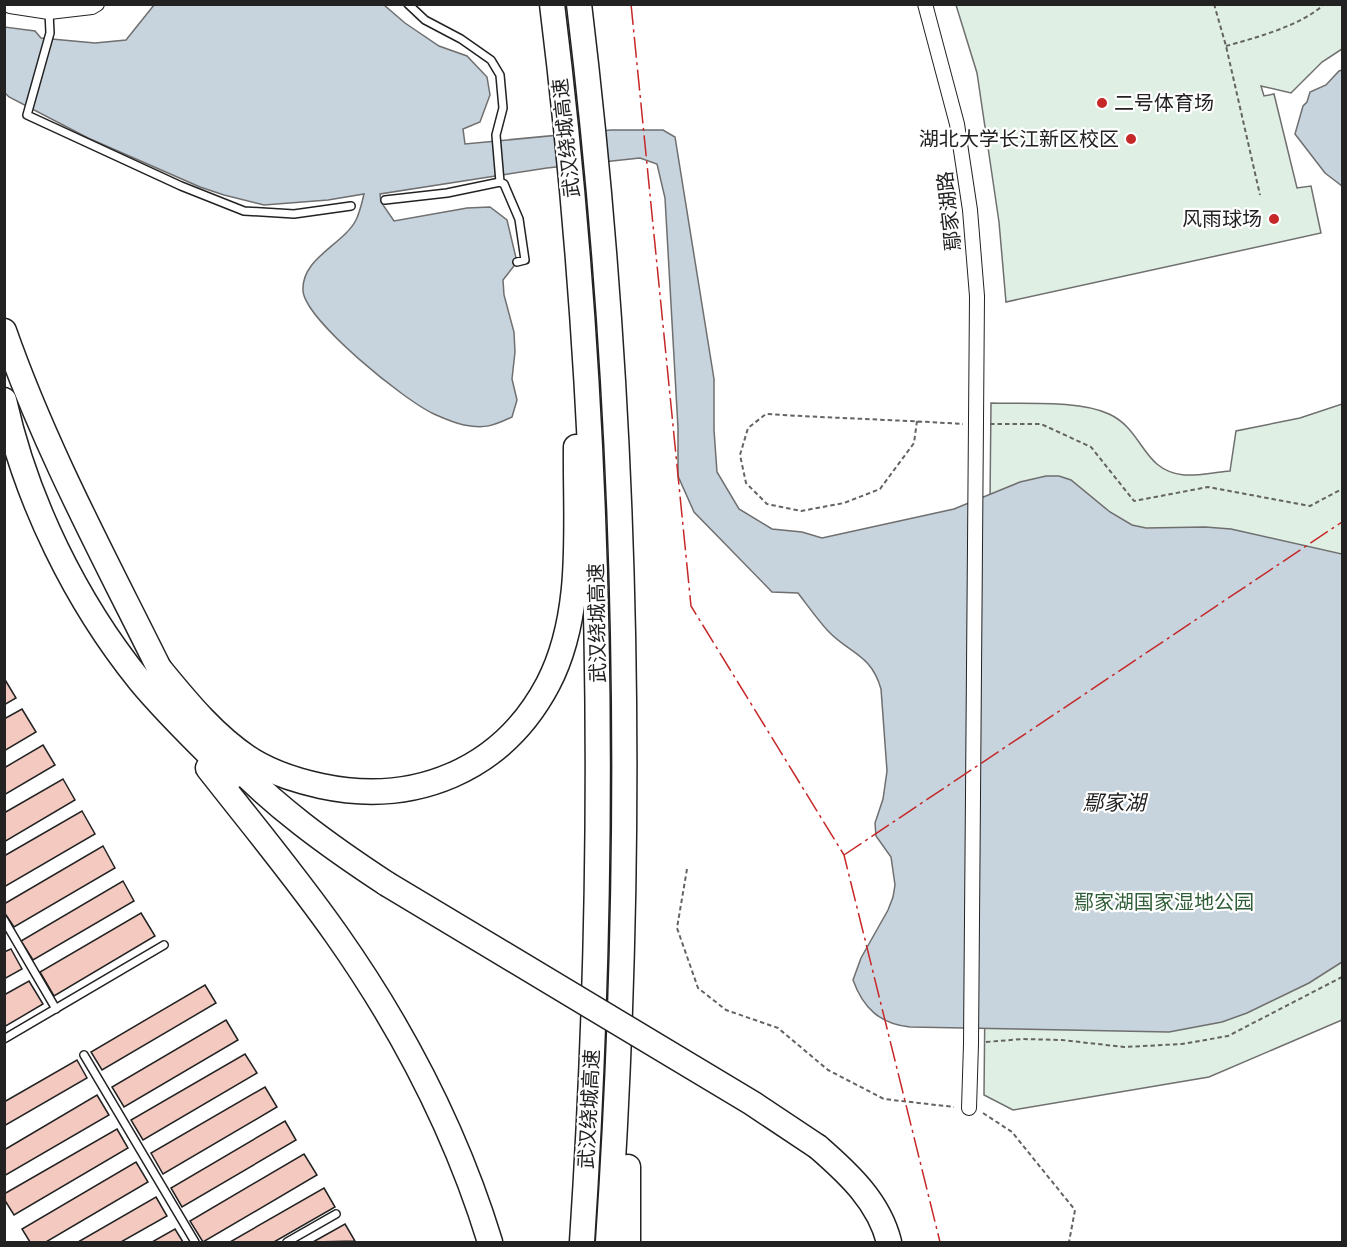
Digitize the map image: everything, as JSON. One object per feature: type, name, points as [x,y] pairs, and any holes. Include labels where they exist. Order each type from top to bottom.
[{"type":"highway","name":"武汉绕城高速","points":[[552,4],[572,192],[586,364],[599,709],[596,948],[582,1242]]},
{"type":"highway","name":"武汉绕城高速","points":[[579,4],[596,167],[613,374],[622,589],[625,804],[618,1076],[608,1242]]},
{"type":"highway","points":[[159,668],[211,726],[253,760],[288,777],[350,791],[369,793],[404,789],[454,775],[484,758],[522,722],[553,673],[564,639],[573,595],[576,430],[572,192]]},
{"type":"highway","points":[[4,331],[44,436],[159,668],[198,724],[250,779],[383,889]]},
{"type":"highway","points":[[4,400],[15,444],[31,490],[83,600],[127,664],[168,712],[260,806],[322,855],[752,1103],[814,1153],[843,1168],[874,1206],[889,1242]]},
{"type":"highway","points":[[168,712],[203,763],[312,901],[382,1005],[424,1077],[451,1132],[478,1202],[490,1242]]},
{"type":"highway","points":[[625,804],[634,987],[627,1182],[628,1242]]},
{"type":"highway","points":[[814,1153],[863,1214],[876,1242]]},
{"type":"street","points":[[10,6],[50,12],[92,7],[97,4]]},
{"type":"street","name":"鄢家湖路","points":[[925,4],[957,124],[970,210],[977,306],[969,1108]]},
{"type":"lane","points":[[408,4],[425,20],[461,39],[491,60],[500,75],[503,108],[496,135],[500,182]]},
{"type":"lane","points":[[50,12],[51,33],[27,115],[170,181],[244,211],[294,214],[351,206]]},
{"type":"lane","points":[[385,200],[447,193],[500,182],[504,184],[519,219],[525,260],[517,262]]},
{"type":"lane","points":[[4,920],[56,1009]]},
{"type":"lane","points":[[4,1039],[164,945]]},
{"type":"lane","points":[[84,1056],[195,1242]]},
{"type":"lane","points":[[287,1242],[336,1214]]},
{"type":"path","points":[[1214,4],[1226,46],[1260,195]]},
{"type":"path","points":[[1226,46],[1253,39],[1314,14],[1324,4]]},
{"type":"path","points":[[917,421],[914,443],[880,489],[844,503],[801,511],[767,504],[746,483],[740,455],[748,428],[766,414],[1041,424],[1091,447],[1134,501],[1208,487],[1310,506],[1342,489]]},
{"type":"path","points":[[687,869],[677,928],[698,988],[726,1010],[778,1028],[828,1070],[884,1099],[978,1109],[1012,1132],[1075,1210],[1069,1242]]},
{"type":"path","points":[[971,1044],[1032,1039],[1124,1047],[1182,1044],[1228,1036],[1342,977]]},
{"type":"green space","name":"湖北大学长江新区校区","points":[[956,5],[1342,5],[1342,49],[1322,62],[1291,93],[1261,86],[1264,96],[1274,94],[1297,188],[1311,186],[1321,233],[1006,302],[999,222],[977,73]]},
{"type":"green space","name":"鄢家湖","points":[[991,403],[1068,405],[1109,414],[1130,430],[1159,466],[1170,472],[1184,475],[1230,471],[1236,431],[1300,418],[1342,404],[1342,1020],[1209,1077],[1013,1110],[984,1095]]},
{"type":"water","name":"鄢家湖","points":[[154,5],[384,5],[405,23],[439,46],[467,56],[487,77],[490,95],[480,122],[463,129],[465,144],[611,130],[663,130],[675,137],[714,379],[717,472],[739,509],[772,529],[802,532],[822,538],[954,509],[1020,482],[1046,476],[1059,476],[1071,480],[1110,512],[1132,525],[1146,528],[1231,529],[1342,554],[1342,962],[1309,983],[1247,1013],[1222,1022],[1169,1032],[910,1027],[890,1022],[874,1013],[862,999],[853,980],[861,958],[888,910],[895,885],[891,857],[876,836],[875,823],[883,799],[887,771],[881,689],[877,677],[866,661],[828,631],[798,593],[772,592],[694,512],[678,476],[678,428],[665,198],[657,164],[640,158],[547,168],[380,194],[381,202],[394,221],[467,208],[490,207],[507,220],[517,262],[503,280],[504,295],[514,332],[515,352],[512,379],[517,400],[512,417],[499,423],[478,427],[456,423],[434,414],[402,394],[338,340],[308,304],[303,291],[304,280],[309,270],[324,252],[350,229],[361,207],[364,194],[328,200],[264,205],[224,195],[200,187],[88,138],[5,93],[5,27],[35,31],[41,38],[95,43],[126,40]]},
{"type":"water","points":[[1342,70],[1342,186],[1325,173],[1295,134],[1303,106],[1310,92],[1326,85]]},
{"type":"building","points":[[4,678],[16,698],[4,705]]},
{"type":"building","points":[[22,709],[36,732],[4,751],[4,719]]},
{"type":"building","points":[[43,745],[55,765],[4,795],[4,768]]},
{"type":"building","points":[[63,779],[75,800],[4,842],[4,813]]},
{"type":"building","points":[[82,811],[95,834],[4,887],[4,856]]},
{"type":"building","points":[[103,846],[115,868],[14,927],[4,912],[4,904]]},
{"type":"building","points":[[123,881],[134,901],[33,960],[21,941]]},
{"type":"building","points":[[141,913],[155,936],[54,996],[40,972]]},
{"type":"building","points":[[11,949],[22,969],[4,979],[4,952]]},
{"type":"building","points":[[29,981],[43,1004],[4,1027],[4,995]]},
{"type":"building","points":[[205,985],[216,1003],[102,1070],[91,1052]]},
{"type":"building","points":[[226,1020],[238,1040],[124,1107],[112,1087]]},
{"type":"building","points":[[245,1054],[257,1073],[143,1140],[131,1120]]},
{"type":"building","points":[[77,1060],[87,1078],[4,1126],[4,1102]]},
{"type":"building","points":[[265,1087],[277,1107],[163,1174],[151,1153]]},
{"type":"building","points":[[97,1095],[109,1115],[4,1176],[4,1150]]},
{"type":"building","points":[[285,1121],[296,1140],[182,1207],[171,1188]]},
{"type":"building","points":[[117,1129],[128,1148],[14,1215],[4,1199],[4,1194]]},
{"type":"building","points":[[304,1154],[317,1175],[203,1242],[190,1221]]},
{"type":"building","points":[[136,1162],[148,1182],[46,1242],[30,1242],[22,1229]]},
{"type":"building","points":[[324,1188],[335,1207],[274,1242],[230,1242]]},
{"type":"building","points":[[156,1197],[167,1216],[121,1242],[78,1242]]},
{"type":"building","points":[[345,1224],[355,1241],[313,1242]]},
{"type":"building","points":[[175,1229],[183,1242],[152,1242]]},
{"type":"power","points":[[631,4],[691,606],[844,855],[940,1242]]},
{"type":"power","points":[[844,855],[1342,522]]},
{"type":"place","name":"二号体育场","points":[[1102,103]]},
{"type":"place","name":"湖北大学长江新区校区","points":[[1131,139]]},
{"type":"place","name":"风雨球场","points":[[1274,219]]},
{"type":"park label","name":"鄢家湖国家湿地公园","points":[[1164,902]]}]
